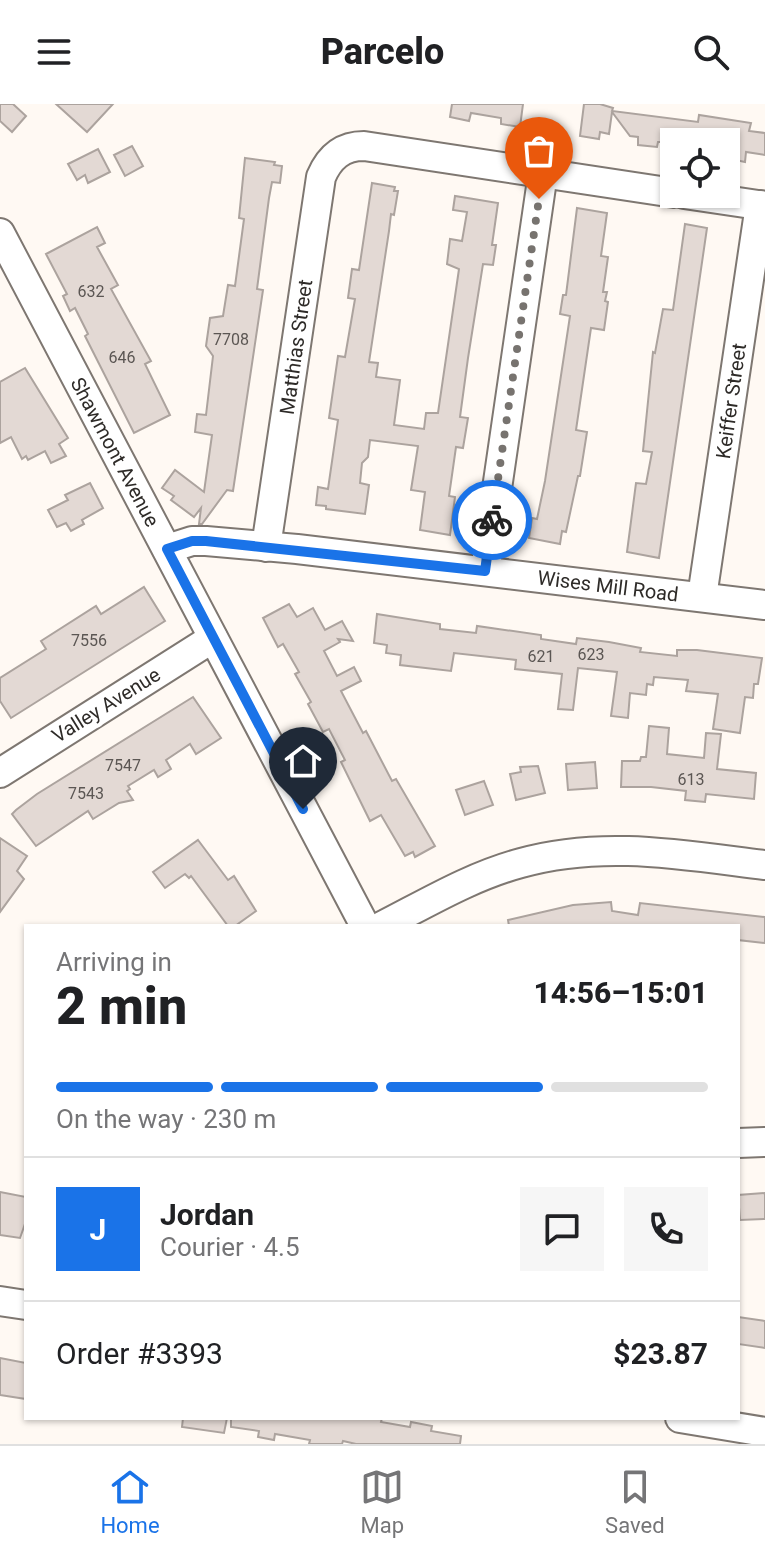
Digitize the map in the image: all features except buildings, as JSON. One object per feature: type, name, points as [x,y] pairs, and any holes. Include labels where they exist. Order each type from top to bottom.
[{"type":"street","name":"Matthias Street","points":[[266,547],[321,177],[325,167],[338,153],[354,146],[364,146],[543,173]]},
{"type":"street","points":[[485,571],[543,173],[660,191]]},
{"type":"street","points":[[740,203],[762,206]]},
{"type":"street","name":"Keiffer Street","points":[[702,597],[762,206]]},
{"type":"street","name":"Shawmont Avenue","points":[[0,233],[364,924]]},
{"type":"street","name":"Wises Mill Road","points":[[167,549],[192,541],[206,541],[765,605]]},
{"type":"street","name":"Valley Avenue","points":[[0,773],[213,638]]},
{"type":"street","points":[[386,924],[482,876],[519,863],[561,854],[639,850],[765,865]]},
{"type":"street","points":[[740,1143],[765,1142]]},
{"type":"street","points":[[0,1301],[24,1305]]},
{"type":"street","points":[[692,1420],[765,1432]]},
{"type":"way so far","points":[[492,520],[539,199]]},
{"type":"route","points":[[303,809],[167,549],[192,541],[206,541],[485,571],[492,520]]}]
